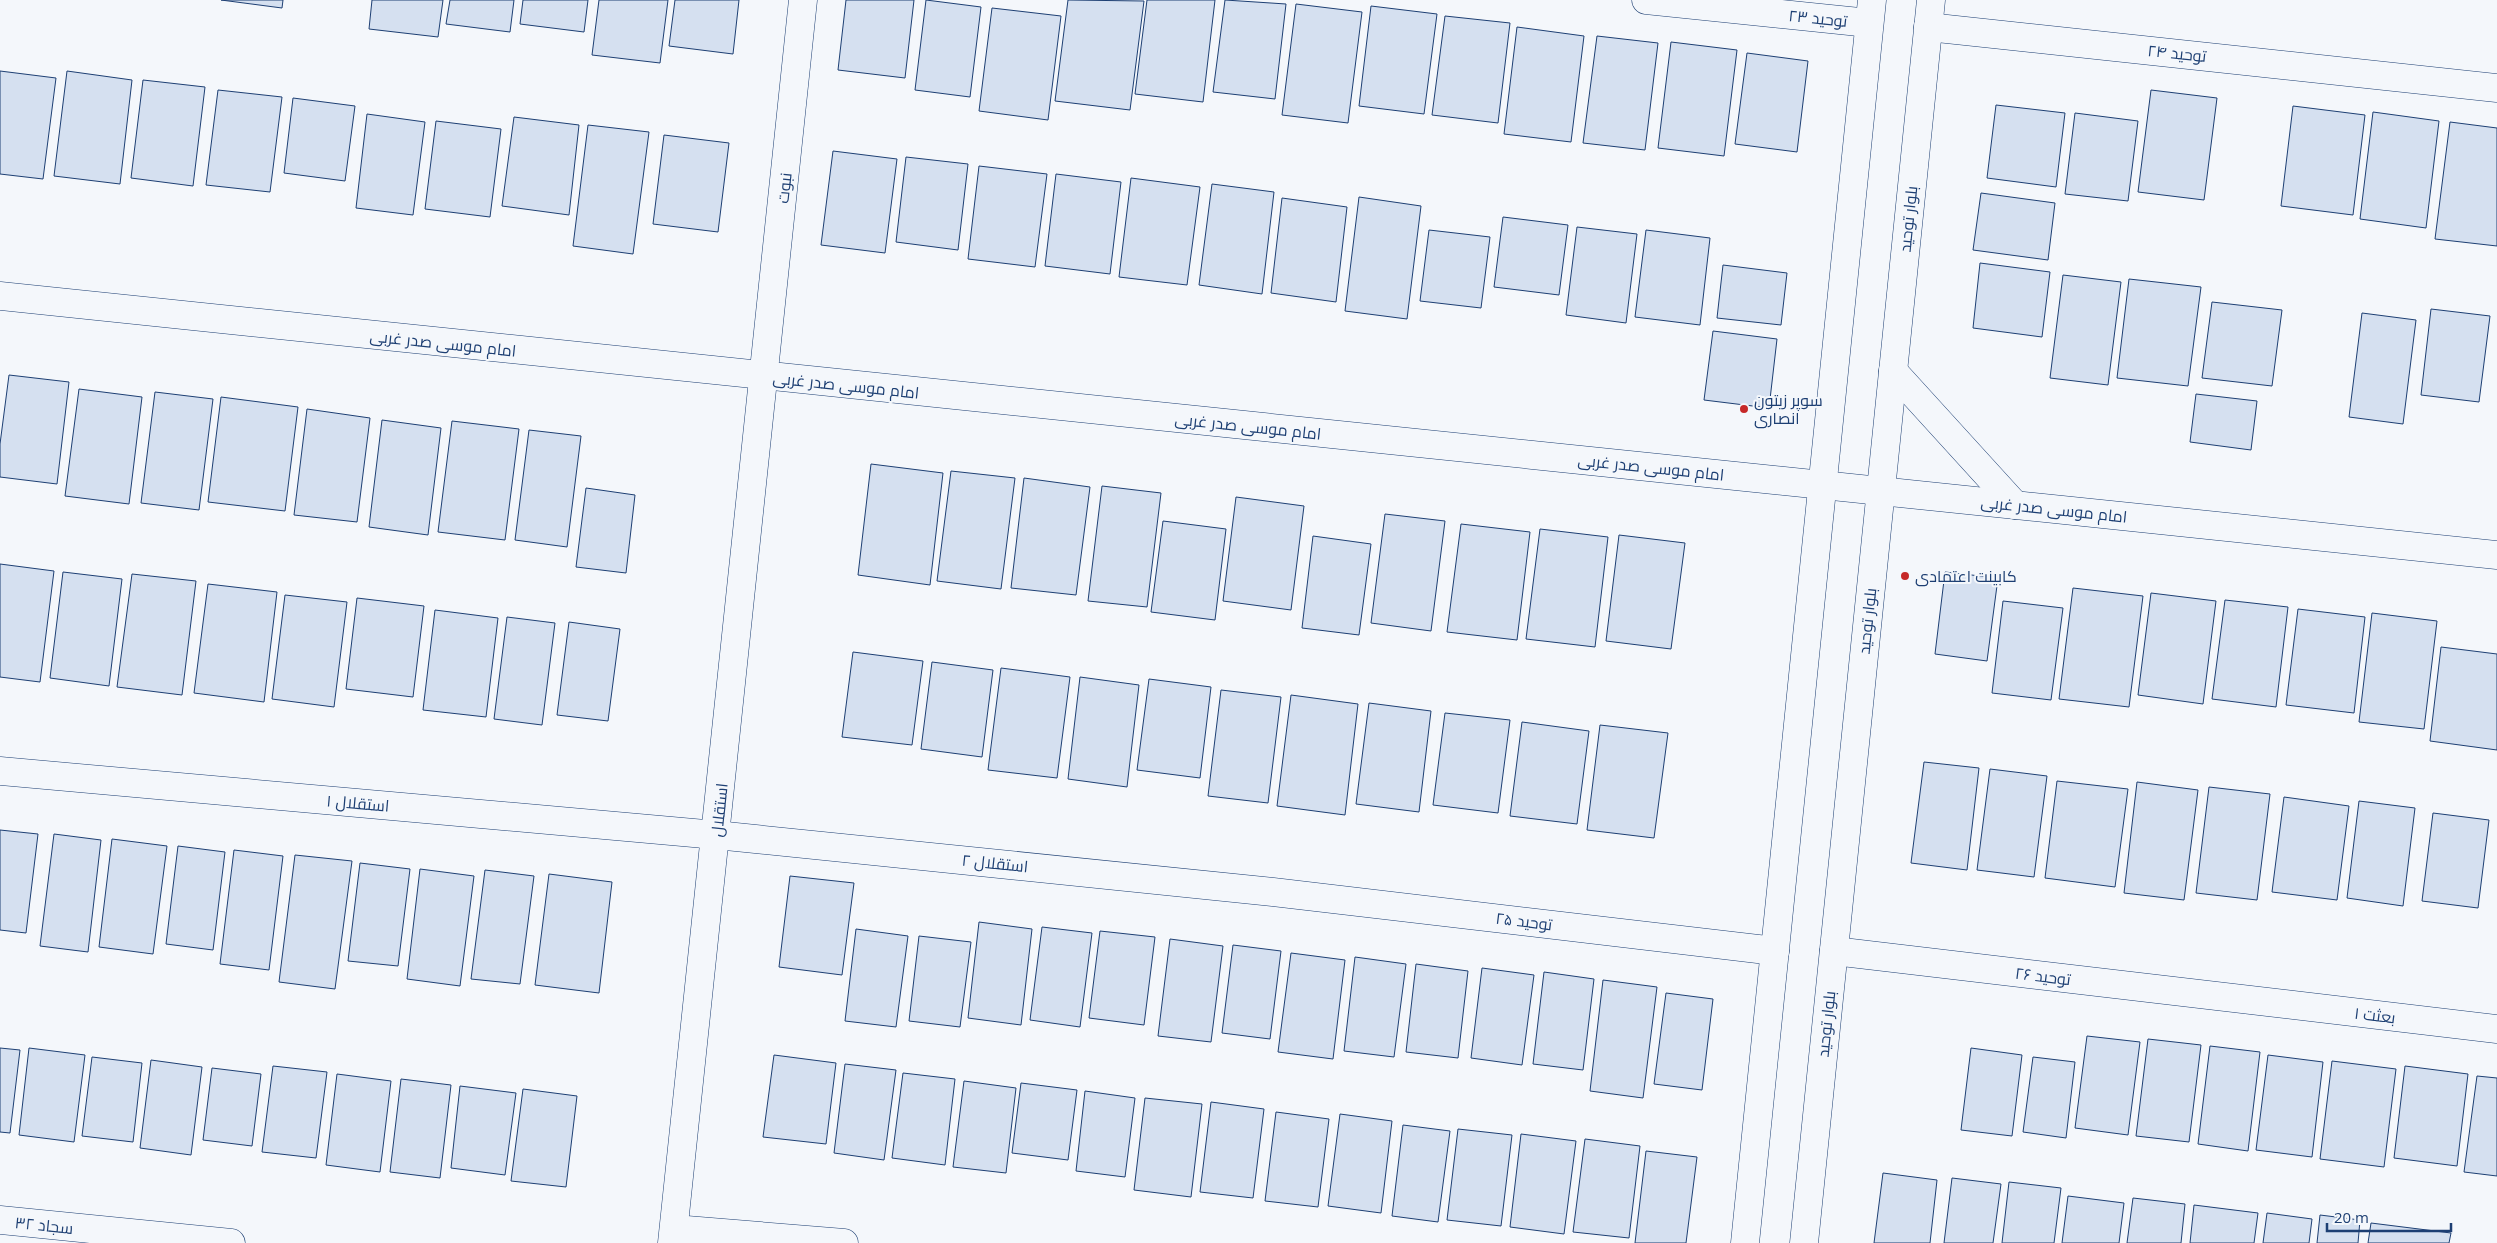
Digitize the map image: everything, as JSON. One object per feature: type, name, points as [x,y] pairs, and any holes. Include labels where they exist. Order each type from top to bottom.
[{"type":"street","name":"نبوت","points":[[765,377],[803,0]]},
{"type":"street","name":"توحید ۲۳","points":[[1646,0],[1870,12]]},
{"type":"street","name":"بلوار توحید","points":[[1804,1243],[1931,0]]},
{"type":"street","points":[[1745,1243],[1870,12]]},
{"type":"street","name":"توحید ۲۴","points":[[1928,27],[2497,88]]},
{"type":"street","name":"امام موسی صدر غربی","points":[[0,296],[765,377],[2497,555]]},
{"type":"street","points":[[1893,371],[2015,505]]},
{"type":"street","name":"استقلال","points":[[673,1236],[765,377]]},
{"type":"street","name":"استقلال ۱","points":[[0,771],[716,835]]},
{"type":"street","name":"استقلال ۲","points":[[716,835],[1273,892]]},
{"type":"street","name":"توحید ۲۵","points":[[1273,892],[1775,951]]},
{"type":"street","name":"توحید ۲۶","points":[[1834,951],[2253,1001]]},
{"type":"street","name":"بعثت ۱","points":[[2253,1001],[2497,1029]]},
{"type":"street","name":"سجاد ۳۲","points":[[0,1220],[232,1243]]},
{"type":"street","points":[[673,1236],[844,1243]]},
{"type":"building","points":[[221,0],[283,0],[282,8]]},
{"type":"building","points":[[372,0],[443,0],[438,37],[369,29]]},
{"type":"building","points":[[450,0],[514,0],[510,32],[446,24]]},
{"type":"building","points":[[523,0],[588,0],[584,32],[520,24]]},
{"type":"building","points":[[599,0],[668,0],[660,63],[592,55]]},
{"type":"building","points":[[675,0],[739,0],[733,54],[669,46]]},
{"type":"building","points":[[846,0],[914,0],[905,78],[838,70]]},
{"type":"building","points":[[926,0],[981,7],[970,97],[915,90]]},
{"type":"building","points":[[1068,0],[1144,1],[1130,110],[1055,101]]},
{"type":"building","points":[[1147,0],[1215,0],[1203,102],[1135,94]]},
{"type":"building","points":[[1225,0],[1286,4],[1275,99],[1213,92]]},
{"type":"building","points":[[1296,4],[1362,12],[1348,123],[1282,115]]},
{"type":"building","points":[[1371,6],[1437,14],[1424,114],[1359,106]]},
{"type":"building","points":[[992,8],[1061,16],[1048,120],[979,111]]},
{"type":"building","points":[[1445,16],[1510,23],[1498,123],[1432,115]]},
{"type":"building","points":[[1517,27],[1584,36],[1571,142],[1504,134]]},
{"type":"building","points":[[1597,36],[1658,43],[1645,150],[1583,143]]},
{"type":"building","points":[[1671,42],[1737,50],[1724,156],[1658,148]]},
{"type":"building","points":[[1747,53],[1808,61],[1797,152],[1735,144]]},
{"type":"building","points":[[0,71],[56,78],[43,179],[0,174]]},
{"type":"building","points":[[67,71],[132,80],[120,184],[54,176]]},
{"type":"building","points":[[143,80],[205,87],[193,186],[131,178]]},
{"type":"building","points":[[218,90],[282,97],[270,192],[206,185]]},
{"type":"building","points":[[2151,90],[2217,98],[2204,200],[2138,192]]},
{"type":"building","points":[[293,98],[355,106],[345,181],[284,173]]},
{"type":"building","points":[[1996,105],[2065,113],[2056,187],[1987,178]]},
{"type":"building","points":[[2293,106],[2365,115],[2353,215],[2281,206]]},
{"type":"building","points":[[2373,112],[2439,121],[2426,228],[2360,219]]},
{"type":"building","points":[[2075,113],[2138,121],[2128,201],[2065,194]]},
{"type":"building","points":[[367,114],[425,122],[413,215],[356,208]]},
{"type":"building","points":[[514,117],[579,125],[569,215],[502,206]]},
{"type":"building","points":[[436,121],[501,129],[490,217],[425,209]]},
{"type":"building","points":[[2450,122],[2497,128],[2497,246],[2435,239]]},
{"type":"building","points":[[588,125],[649,132],[633,254],[573,246]]},
{"type":"building","points":[[664,135],[729,143],[718,232],[653,224]]},
{"type":"building","points":[[833,151],[897,159],[885,253],[821,245]]},
{"type":"building","points":[[906,157],[968,164],[958,250],[896,242]]},
{"type":"building","points":[[979,166],[1047,174],[1035,267],[968,259]]},
{"type":"building","points":[[1056,174],[1121,182],[1110,274],[1045,266]]},
{"type":"building","points":[[1131,178],[1200,187],[1187,285],[1119,277]]},
{"type":"building","points":[[1212,184],[1274,192],[1262,294],[1199,285]]},
{"type":"building","points":[[1981,193],[2055,203],[2048,260],[1973,250]]},
{"type":"building","points":[[1359,197],[1421,206],[1407,319],[1345,311]]},
{"type":"building","points":[[1282,198],[1347,207],[1336,302],[1271,293]]},
{"type":"building","points":[[1503,217],[1568,225],[1559,295],[1494,287]]},
{"type":"building","points":[[1577,227],[1637,234],[1626,323],[1566,315]]},
{"type":"building","points":[[1429,230],[1490,237],[1481,308],[1420,301]]},
{"type":"building","points":[[1646,230],[1710,238],[1700,325],[1635,317]]},
{"type":"building","points":[[1980,263],[2050,272],[2042,337],[1973,328]]},
{"type":"building","points":[[1723,265],[1787,273],[1781,325],[1717,318]]},
{"type":"building","points":[[2063,275],[2121,282],[2108,385],[2050,378]]},
{"type":"building","points":[[2129,279],[2201,287],[2188,386],[2117,378]]},
{"type":"building","points":[[2212,302],[2282,310],[2272,386],[2202,378]]},
{"type":"building","points":[[2431,309],[2490,316],[2479,402],[2421,395]]},
{"type":"building","points":[[2362,313],[2416,320],[2403,424],[2349,417]]},
{"type":"building","points":[[1713,331],[1777,339],[1769,408],[1704,400]]},
{"type":"building","points":[[9,375],[69,382],[57,484],[0,477],[0,444]]},
{"type":"building","points":[[79,389],[142,397],[129,504],[65,496]]},
{"type":"building","points":[[155,392],[213,399],[199,510],[141,503]]},
{"type":"building","points":[[2196,394],[2257,401],[2251,450],[2190,442]]},
{"type":"building","points":[[221,397],[298,407],[285,511],[208,502]]},
{"type":"building","points":[[307,409],[370,418],[357,522],[294,515]]},
{"type":"building","points":[[382,420],[441,428],[428,535],[369,527]]},
{"type":"building","points":[[452,421],[519,429],[505,540],[438,532]]},
{"type":"building","points":[[529,430],[581,436],[567,547],[515,540]]},
{"type":"building","points":[[871,464],[943,473],[930,585],[858,575]]},
{"type":"building","points":[[951,471],[1015,478],[1001,589],[937,581]]},
{"type":"building","points":[[1024,478],[1090,487],[1076,595],[1011,588]]},
{"type":"building","points":[[1102,486],[1161,493],[1147,607],[1088,601]]},
{"type":"building","points":[[586,488],[635,495],[626,573],[576,567]]},
{"type":"building","points":[[1236,497],[1304,506],[1291,610],[1223,601]]},
{"type":"building","points":[[1385,514],[1445,521],[1431,631],[1371,623]]},
{"type":"building","points":[[1163,521],[1226,529],[1215,620],[1151,612]]},
{"type":"building","points":[[1461,524],[1530,532],[1517,640],[1447,632]]},
{"type":"building","points":[[1540,529],[1608,537],[1595,647],[1526,639]]},
{"type":"building","points":[[1619,535],[1685,543],[1671,649],[1606,641]]},
{"type":"building","points":[[1313,536],[1371,544],[1359,635],[1302,628]]},
{"type":"building","points":[[0,564],[54,571],[40,682],[0,677]]},
{"type":"building","points":[[63,572],[122,579],[109,686],[50,678]]},
{"type":"building","points":[[1945,572],[1998,578],[1987,661],[1935,654]]},
{"type":"building","points":[[132,574],[196,581],[182,695],[117,687]]},
{"type":"building","points":[[208,584],[277,592],[264,702],[194,693]]},
{"type":"building","points":[[2073,588],[2143,596],[2129,707],[2059,699]]},
{"type":"building","points":[[2151,593],[2216,601],[2203,704],[2138,695]]},
{"type":"building","points":[[285,595],[347,602],[334,707],[272,699]]},
{"type":"building","points":[[357,598],[424,606],[413,697],[346,689]]},
{"type":"building","points":[[2225,600],[2288,607],[2276,707],[2212,699]]},
{"type":"building","points":[[2003,601],[2063,608],[2051,700],[1992,693]]},
{"type":"building","points":[[2298,609],[2365,617],[2354,713],[2286,705]]},
{"type":"building","points":[[435,610],[498,618],[486,717],[423,710]]},
{"type":"building","points":[[2372,613],[2437,621],[2424,729],[2359,722]]},
{"type":"building","points":[[507,617],[555,623],[542,725],[494,719]]},
{"type":"building","points":[[569,622],[620,629],[608,721],[557,715]]},
{"type":"building","points":[[2441,647],[2497,654],[2497,750],[2430,741]]},
{"type":"building","points":[[853,652],[923,661],[912,745],[842,737]]},
{"type":"building","points":[[932,662],[993,670],[982,757],[921,749]]},
{"type":"building","points":[[1001,668],[1070,677],[1057,778],[988,770]]},
{"type":"building","points":[[1080,677],[1139,685],[1127,787],[1068,779]]},
{"type":"building","points":[[1149,679],[1211,687],[1200,778],[1137,770]]},
{"type":"building","points":[[1221,690],[1281,697],[1268,803],[1208,796]]},
{"type":"building","points":[[1291,695],[1358,704],[1345,815],[1277,806]]},
{"type":"building","points":[[1369,703],[1431,711],[1419,812],[1356,804]]},
{"type":"building","points":[[1445,713],[1510,720],[1498,813],[1433,805]]},
{"type":"building","points":[[1522,722],[1589,731],[1577,824],[1510,816]]},
{"type":"building","points":[[1600,725],[1668,733],[1654,838],[1587,830]]},
{"type":"building","points":[[1924,762],[1979,768],[1967,870],[1911,863]]},
{"type":"building","points":[[1990,769],[2047,776],[2034,877],[1977,870]]},
{"type":"building","points":[[2057,781],[2128,789],[2115,887],[2045,878]]},
{"type":"building","points":[[2137,782],[2198,790],[2184,900],[2124,893]]},
{"type":"building","points":[[2209,787],[2270,794],[2257,900],[2196,893]]},
{"type":"building","points":[[2284,797],[2349,806],[2337,900],[2272,892]]},
{"type":"building","points":[[2359,801],[2415,808],[2403,906],[2347,898]]},
{"type":"building","points":[[2433,813],[2489,820],[2478,908],[2422,901]]},
{"type":"building","points":[[0,830],[38,834],[26,933],[0,930]]},
{"type":"building","points":[[54,834],[101,840],[88,952],[40,946]]},
{"type":"building","points":[[112,839],[167,846],[153,954],[99,947]]},
{"type":"building","points":[[178,846],[225,852],[213,950],[166,944]]},
{"type":"building","points":[[234,850],[283,856],[269,970],[220,964]]},
{"type":"building","points":[[295,855],[352,861],[335,989],[279,982]]},
{"type":"building","points":[[360,863],[410,869],[398,966],[348,961]]},
{"type":"building","points":[[420,869],[474,876],[460,986],[407,979]]},
{"type":"building","points":[[485,870],[534,876],[520,984],[471,979]]},
{"type":"building","points":[[549,874],[612,882],[599,993],[535,985]]},
{"type":"building","points":[[790,876],[854,883],[842,975],[779,967]]},
{"type":"building","points":[[979,922],[1032,929],[1021,1025],[968,1018]]},
{"type":"building","points":[[1042,927],[1092,933],[1080,1027],[1030,1020]]},
{"type":"building","points":[[856,929],[908,936],[896,1027],[845,1021]]},
{"type":"building","points":[[1100,931],[1155,937],[1144,1025],[1089,1018]]},
{"type":"building","points":[[919,936],[971,942],[960,1027],[909,1021]]},
{"type":"building","points":[[1170,939],[1223,946],[1211,1042],[1158,1036]]},
{"type":"building","points":[[1233,945],[1281,951],[1270,1039],[1222,1033]]},
{"type":"building","points":[[1291,953],[1345,960],[1333,1059],[1278,1052]]},
{"type":"building","points":[[1355,957],[1406,964],[1394,1057],[1344,1051]]},
{"type":"building","points":[[1416,964],[1468,971],[1458,1058],[1406,1052]]},
{"type":"building","points":[[1482,968],[1534,975],[1522,1065],[1471,1058]]},
{"type":"building","points":[[1544,972],[1594,979],[1583,1070],[1533,1064]]},
{"type":"building","points":[[1603,980],[1657,987],[1643,1098],[1590,1091]]},
{"type":"building","points":[[1666,993],[1713,999],[1702,1090],[1654,1084]]},
{"type":"building","points":[[2087,1036],[2140,1042],[2128,1135],[2075,1128]]},
{"type":"building","points":[[2148,1039],[2201,1045],[2189,1142],[2136,1136]]},
{"type":"building","points":[[2210,1046],[2260,1052],[2248,1151],[2198,1144]]},
{"type":"building","points":[[0,1048],[20,1050],[10,1133],[0,1132]]},
{"type":"building","points":[[29,1048],[85,1055],[74,1142],[19,1135]]},
{"type":"building","points":[[1971,1048],[2022,1055],[2012,1136],[1961,1130]]},
{"type":"building","points":[[774,1055],[836,1063],[826,1144],[763,1137]]},
{"type":"building","points":[[2268,1055],[2323,1062],[2312,1157],[2256,1150]]},
{"type":"building","points":[[92,1057],[142,1063],[133,1142],[82,1136]]},
{"type":"building","points":[[2033,1057],[2075,1062],[2066,1138],[2023,1132]]},
{"type":"building","points":[[151,1060],[202,1067],[191,1155],[140,1148]]},
{"type":"building","points":[[2332,1061],[2396,1069],[2384,1167],[2320,1159]]},
{"type":"building","points":[[845,1064],[896,1070],[884,1160],[834,1153]]},
{"type":"building","points":[[273,1066],[327,1072],[316,1158],[262,1152]]},
{"type":"building","points":[[2405,1066],[2468,1074],[2457,1166],[2394,1158]]},
{"type":"building","points":[[212,1068],[261,1074],[252,1146],[203,1140]]},
{"type":"building","points":[[903,1073],[955,1079],[945,1165],[892,1158]]},
{"type":"building","points":[[337,1074],[391,1081],[380,1172],[326,1165]]},
{"type":"building","points":[[2477,1076],[2497,1078],[2497,1176],[2464,1172]]},
{"type":"building","points":[[401,1079],[451,1085],[440,1178],[390,1172]]},
{"type":"building","points":[[964,1081],[1016,1088],[1006,1173],[953,1167]]},
{"type":"building","points":[[1021,1083],[1077,1090],[1068,1160],[1012,1153]]},
{"type":"building","points":[[460,1086],[516,1093],[505,1175],[451,1168]]},
{"type":"building","points":[[523,1089],[577,1096],[566,1187],[511,1181]]},
{"type":"building","points":[[1085,1091],[1135,1098],[1125,1177],[1076,1171]]},
{"type":"building","points":[[1145,1098],[1202,1104],[1191,1197],[1134,1190]]},
{"type":"building","points":[[1211,1102],[1264,1109],[1253,1198],[1200,1192]]},
{"type":"building","points":[[1276,1112],[1329,1119],[1318,1207],[1265,1201]]},
{"type":"building","points":[[1340,1114],[1392,1121],[1381,1213],[1328,1206]]},
{"type":"building","points":[[1403,1125],[1450,1131],[1438,1222],[1392,1216]]},
{"type":"building","points":[[1458,1129],[1512,1135],[1501,1226],[1447,1220]]},
{"type":"building","points":[[1521,1134],[1576,1141],[1564,1234],[1510,1227]]},
{"type":"building","points":[[1585,1139],[1640,1146],[1629,1238],[1573,1232]]},
{"type":"building","points":[[1646,1151],[1697,1157],[1686,1243],[1635,1243]]},
{"type":"building","points":[[1883,1173],[1937,1180],[1930,1243],[1874,1243]]},
{"type":"building","points":[[1952,1178],[2001,1184],[1993,1243],[1944,1243]]},
{"type":"building","points":[[2009,1182],[2061,1188],[2054,1243],[2002,1243]]},
{"type":"building","points":[[2068,1196],[2124,1203],[2119,1243],[2062,1243]]},
{"type":"building","points":[[2133,1198],[2185,1204],[2181,1243],[2127,1243]]},
{"type":"building","points":[[2194,1205],[2258,1213],[2254,1243],[2190,1243]]},
{"type":"building","points":[[2267,1213],[2312,1219],[2309,1243],[2263,1243]]},
{"type":"building","points":[[2320,1215],[2360,1220],[2358,1243],[2317,1243]]},
{"type":"building","points":[[2371,1223],[2451,1233],[2449,1243],[2368,1243]]},
{"type":"place","name":"سوپر زیتون انصاری","points":[[1744,409]]},
{"type":"place","name":"کابینت اعتمادی","points":[[1905,576]]}]
